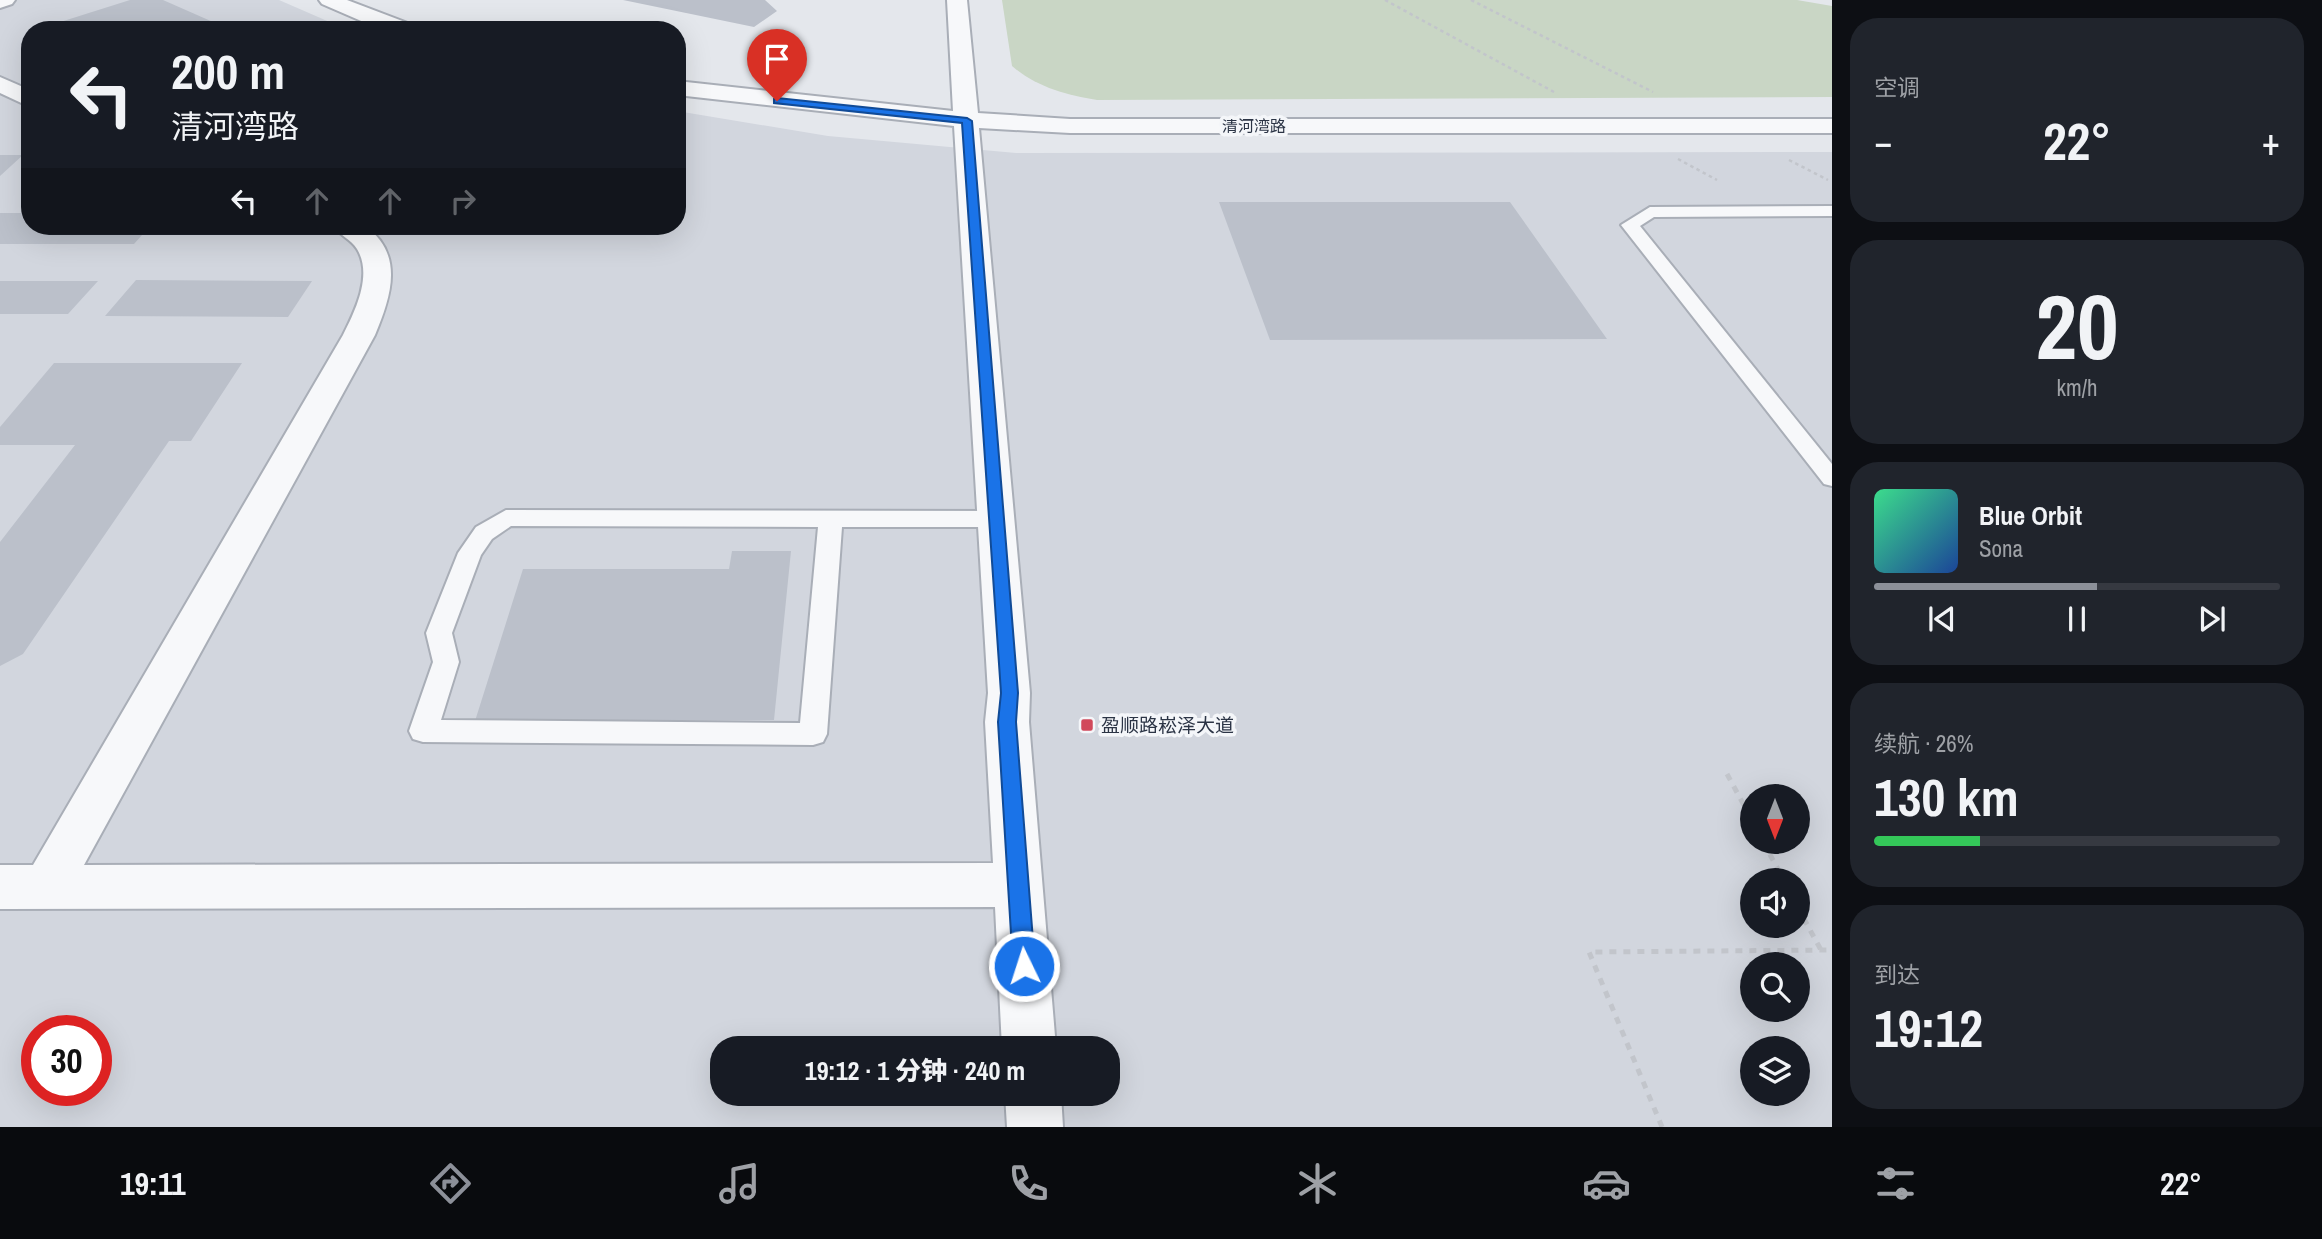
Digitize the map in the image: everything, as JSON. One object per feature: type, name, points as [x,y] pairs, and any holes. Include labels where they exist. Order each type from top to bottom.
[{"type":"street","points":[[329,0],[378,21]]},
{"type":"street","points":[[957,0],[997,519],[1009,693],[1007,722],[1029,1036]]},
{"type":"street","points":[[0,83],[21,95]]},
{"type":"street","name":"清河湾路","points":[[686,89],[827,108],[967,121],[1070,126],[1832,126]]},
{"type":"street","points":[[47,886],[359,335],[374,304],[379,269],[368,243],[358,235]]},
{"type":"street","points":[[0,887],[1018,885]]},
{"type":"street","points":[[1033,1106],[1035,1127]]},
{"type":"lane","points":[[1832,211],[1650,212],[1630,225],[1832,479]]},
{"type":"lane","points":[[831,519],[813,734],[423,731],[446,662],[439,633],[470,553],[484,533],[506,518],[997,519]]},
{"type":"path","points":[[1727,774],[1740,798]]},
{"type":"path","points":[[1810,930],[1821,950]]},
{"type":"path","points":[[1662,1127],[1589,952],[1832,950]]},
{"type":"shaded area","points":[[0,0],[279,0],[327,21],[21,21],[21,235],[686,235],[686,112],[828,136],[1016,153],[1832,152],[1832,1127],[0,1127]]},
{"type":"green space","points":[[1002,0],[1797,0],[1832,6],[1832,97],[1097,100],[1052,89],[1012,66]]},
{"type":"building","points":[[130,0],[163,0],[211,21],[64,21]]},
{"type":"building","points":[[623,0],[765,0],[777,11],[754,27]]},
{"type":"building","points":[[0,155],[21,155],[21,157],[0,176]]},
{"type":"building","points":[[1219,202],[1510,202],[1607,339],[1270,340]]},
{"type":"building","points":[[0,213],[21,213],[21,235],[142,235],[134,244],[0,244]]},
{"type":"building","points":[[136,280],[312,281],[288,317],[105,316]]},
{"type":"building","points":[[0,281],[98,281],[68,314],[0,314]]},
{"type":"building","points":[[54,363],[242,363],[191,441],[169,441],[23,654],[0,666],[0,542],[75,445],[0,445],[0,427]]},
{"type":"building","points":[[732,551],[791,551],[774,720],[475,721],[523,569],[729,569]]},
{"type":"place","name":"盈顺路崧泽大道","points":[[1087,725]]},
{"type":"route","points":[[777,101],[967,121],[1009,693],[1007,722],[1024,966]]}]
